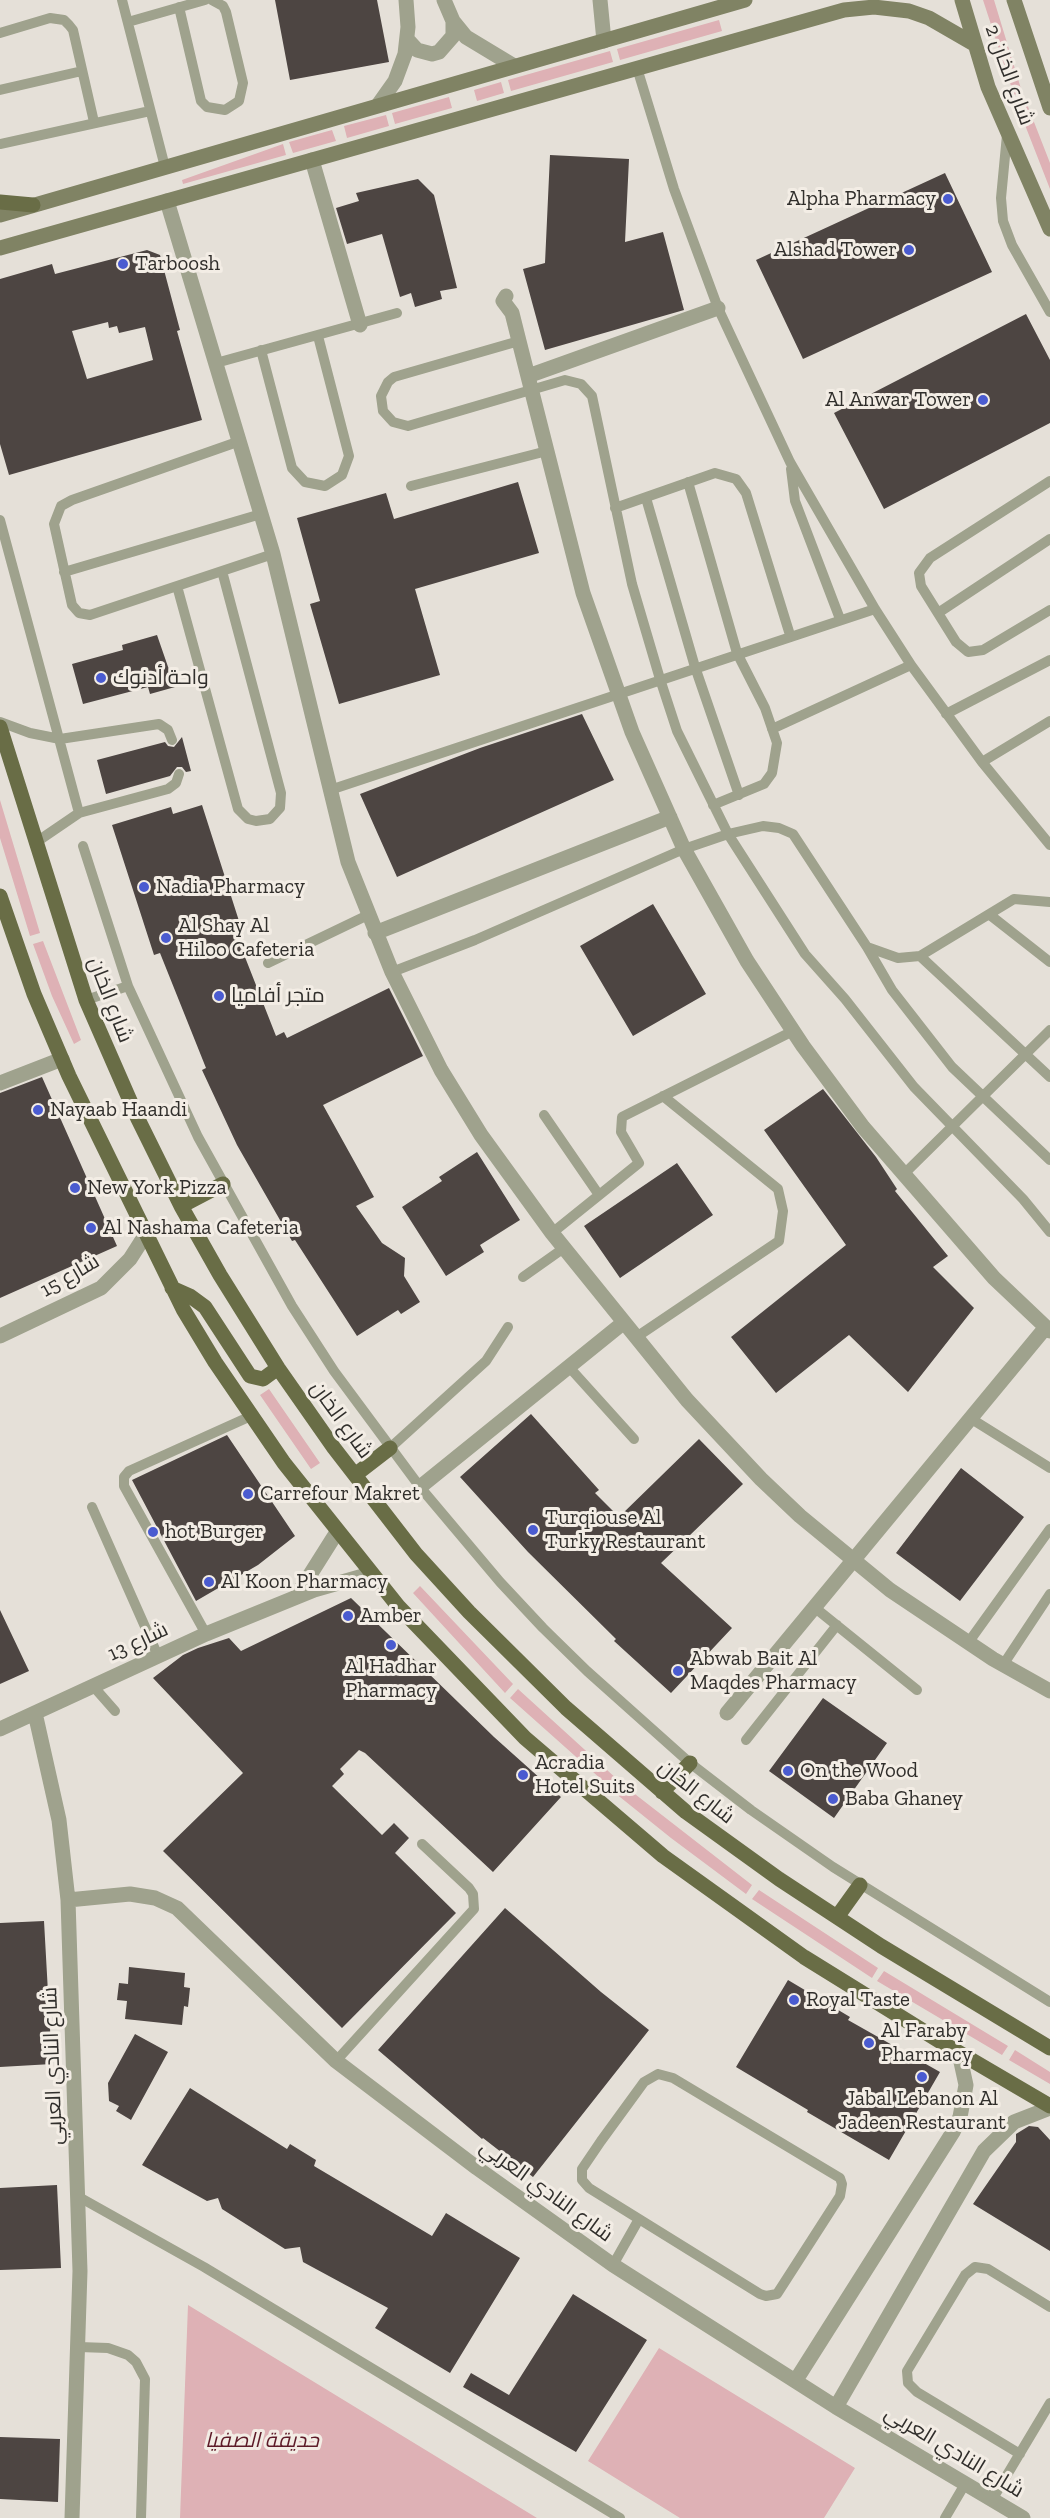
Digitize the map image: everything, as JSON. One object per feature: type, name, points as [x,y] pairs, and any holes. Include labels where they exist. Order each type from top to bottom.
[{"type":"main road","points":[[0,202],[33,205]]},
{"type":"main road","name":"شارع الخان","points":[[0,727],[86,1000],[138,1119],[181,1206],[220,1275],[278,1368],[355,1475],[416,1554],[469,1612],[590,1731],[662,1792],[732,1846],[837,1917],[932,1978],[1050,2048]]},
{"type":"main road","points":[[0,896],[34,994],[62,1059],[172,1288],[215,1362],[251,1416],[370,1574],[481,1695],[617,1818],[705,1888],[795,1950],[1050,2107]]},
{"type":"main road","points":[[181,1206],[223,1184]]},
{"type":"main road","points":[[172,1288],[190,1296],[205,1307],[250,1376],[263,1378],[278,1368]]},
{"type":"main road","points":[[355,1475],[390,1448]]},
{"type":"main road","points":[[662,1792],[690,1763]]},
{"type":"main road","points":[[837,1917],[860,1885]]},
{"type":"street","points":[[378,105],[395,81],[407,39],[406,0]]},
{"type":"street","points":[[444,0],[453,21],[474,43],[514,66]]},
{"type":"street","points":[[600,0],[604,41]]},
{"type":"street","points":[[0,215],[745,0]]},
{"type":"street","name":"شارع الخان 2","points":[[962,0],[974,45],[1007,135],[1050,229]]},
{"type":"street","name":"شارع الخان 2","points":[[1014,0],[1050,108]]},
{"type":"street","points":[[0,248],[844,10],[895,4],[928,18],[974,45]]},
{"type":"street","points":[[407,39],[417,50],[432,54],[439,52],[450,43],[453,36],[453,21]]},
{"type":"street","points":[[312,160],[360,325]]},
{"type":"street","points":[[166,201],[273,554],[348,862],[392,972],[441,1070],[480,1135],[552,1233],[687,1400],[746,1464],[800,1516],[853,1561],[968,1643],[1003,1665],[1049,1688]]},
{"type":"street","points":[[506,296],[503,301],[512,313],[584,593],[617,693],[684,849],[747,961],[793,1031],[863,1127],[994,1278],[1048,1329],[970,1418],[727,1713]]},
{"type":"street","points":[[530,383],[718,308]]},
{"type":"street","points":[[375,933],[670,817]]},
{"type":"street","points":[[0,1083],[62,1059]]},
{"type":"street","name":"شارع 15","points":[[0,1336],[101,1288],[130,1259],[146,1234]]},
{"type":"street","points":[[420,1487],[623,1323]]},
{"type":"street","points":[[296,1597],[337,1533]]},
{"type":"street","name":"شارع 13","points":[[0,1729],[206,1634],[296,1597],[370,1574]]},
{"type":"street","name":"شارع النادي العربي","points":[[35,1713],[59,1820],[68,1900],[78,2197],[79,2347],[72,2518]]},
{"type":"street","name":"شارع النادي العربي","points":[[68,1900],[130,1894],[155,1898],[177,1908],[336,2061],[477,2168],[613,2265],[836,2406],[1023,2518]]},
{"type":"street","points":[[796,2380],[953,2132],[964,2102],[966,2085],[959,2053]]},
{"type":"street","points":[[836,2406],[984,2151],[1014,2122],[1050,2107]]},
{"type":"lane","points":[[122,0],[165,167]]},
{"type":"lane","points":[[128,22],[205,0]]},
{"type":"lane","points":[[179,7],[201,101],[207,107],[225,110],[239,101],[243,83],[226,12],[223,6],[212,0]]},
{"type":"lane","points":[[0,33],[50,18],[64,20],[73,30],[94,122]]},
{"type":"lane","points":[[637,68],[674,189],[718,308],[790,462],[874,609],[911,665],[982,762],[1050,845]]},
{"type":"lane","points":[[0,90],[82,71]]},
{"type":"lane","points":[[0,144],[150,111]]},
{"type":"lane","points":[[1007,135],[1001,198],[1003,221],[1012,245],[1050,312]]},
{"type":"lane","points":[[216,363],[397,313]]},
{"type":"lane","points":[[261,350],[292,468],[305,482],[325,486],[342,475],[349,456],[318,336]]},
{"type":"lane","points":[[519,341],[394,377],[384,389],[381,404],[393,422],[408,426],[530,383],[565,380],[581,384],[592,396],[632,584],[660,679],[677,731],[728,834],[772,898],[805,954],[845,999],[914,1088],[954,1126],[1023,1199],[1050,1232]]},
{"type":"lane","points":[[240,441],[66,502],[56,512],[54,524],[72,605],[85,615],[273,554]]},
{"type":"lane","points":[[411,486],[547,451]]},
{"type":"lane","points":[[790,462],[795,501],[840,619]]},
{"type":"lane","points":[[615,508],[715,473],[736,479],[746,493],[790,636]]},
{"type":"lane","points":[[1050,481],[925,562],[921,567],[919,580],[959,646],[973,653],[984,650],[1050,610]]},
{"type":"lane","points":[[688,482],[737,653],[765,708],[777,743],[772,773],[764,784],[713,805]]},
{"type":"lane","points":[[646,498],[695,667],[739,795]]},
{"type":"lane","points":[[64,572],[261,514]]},
{"type":"lane","points":[[0,520],[79,813]]},
{"type":"lane","points":[[938,613],[1050,539]]},
{"type":"lane","points":[[177,586],[238,809],[248,819],[263,821],[270,819],[280,808],[281,793],[222,571]]},
{"type":"lane","points":[[330,790],[874,609]]},
{"type":"lane","points":[[946,714],[1050,660]]},
{"type":"lane","points":[[772,729],[911,665]]},
{"type":"lane","points":[[982,762],[1050,721]]},
{"type":"lane","points":[[0,722],[30,734],[60,739],[154,724],[168,730],[172,740]]},
{"type":"lane","points":[[35,843],[79,813],[168,789],[176,783],[179,774]]},
{"type":"lane","points":[[392,972],[475,940],[684,849],[728,834],[764,826],[779,828],[793,834],[867,947],[892,990],[952,1067],[985,1095],[1050,1160]]},
{"type":"lane","points":[[84,846],[128,986],[177,1096],[223,1184],[298,1316],[334,1371],[420,1487],[500,1582],[543,1628],[610,1692],[690,1763],[751,1810],[860,1885],[1050,2001]]},
{"type":"lane","points":[[867,947],[898,958],[920,956],[1014,899],[1050,902]]},
{"type":"lane","points":[[268,963],[368,915]]},
{"type":"lane","points":[[990,915],[1050,962]]},
{"type":"lane","points":[[920,956],[1050,1077]]},
{"type":"lane","points":[[86,1000],[128,986]]},
{"type":"lane","points":[[903,1175],[1050,1030]]},
{"type":"lane","points":[[552,1233],[639,1162],[621,1132],[622,1117],[793,1031]]},
{"type":"lane","points":[[635,1338],[779,1241],[783,1211],[778,1189],[663,1096]]},
{"type":"lane","points":[[544,1114],[599,1195]]},
{"type":"lane","points":[[522,1277],[564,1248]]},
{"type":"lane","points":[[390,1448],[486,1361],[508,1327]]},
{"type":"lane","points":[[569,1367],[634,1438]]},
{"type":"lane","points":[[206,1634],[124,1486],[124,1478],[129,1472],[251,1416]]},
{"type":"lane","points":[[970,1418],[1050,1468]]},
{"type":"lane","points":[[92,1507],[158,1656]]},
{"type":"lane","points":[[968,1643],[1050,1529]]},
{"type":"lane","points":[[1003,1665],[1050,1594]]},
{"type":"lane","points":[[814,1607],[917,1690]]},
{"type":"lane","points":[[746,1740],[837,1625]]},
{"type":"lane","points":[[93,1686],[115,1711]]},
{"type":"lane","points":[[336,2061],[474,1909],[473,1894],[469,1888],[422,1845]]},
{"type":"lane","points":[[658,2074],[668,2076],[826,2168],[836,2174],[842,2184],[840,2196],[781,2290],[772,2296],[760,2294],[639,2219],[589,2188],[581,2174],[585,2164],[644,2082],[658,2074]]},
{"type":"lane","points":[[78,2197],[204,2267],[620,2518]]},
{"type":"lane","points":[[613,2265],[639,2219]]},
{"type":"lane","points":[[1020,2454],[916,2392],[908,2384],[907,2371],[965,2275],[975,2267],[988,2269],[1050,2307]]},
{"type":"lane","points":[[79,2347],[108,2348],[128,2355],[135,2361],[146,2379],[141,2518]]},
{"type":"lane","points":[[992,2500],[1050,2403]]},
{"type":"lane","points":[[945,2518],[965,2484]]},
{"type":"green space","points":[[983,0],[994,0],[1022,92],[1014,95]]},
{"type":"green space","points":[[719,20],[722,31],[620,60],[617,49]]},
{"type":"green space","points":[[610,51],[613,62],[511,91],[508,80]]},
{"type":"green space","points":[[501,82],[504,93],[477,101],[474,90]]},
{"type":"green space","points":[[449,97],[452,108],[395,124],[392,113]]},
{"type":"green space","points":[[1025,99],[1050,163],[1050,189],[1016,102]]},
{"type":"green space","points":[[386,115],[389,126],[347,138],[344,126]]},
{"type":"green space","points":[[332,130],[336,141],[293,153],[289,142]]},
{"type":"green space","points":[[283,144],[286,155],[183,184],[182,180]]},
{"type":"green space","points":[[0,800],[40,933],[30,936],[0,838]]},
{"type":"green space","points":[[43,941],[81,1040],[74,1044],[52,996],[33,944]]},
{"type":"green space","points":[[269,1389],[320,1463],[311,1469],[260,1395]]},
{"type":"green space","points":[[420,1586],[513,1684],[505,1693],[413,1593]]},
{"type":"green space","points":[[518,1689],[618,1780],[611,1788],[510,1698]]},
{"type":"green space","points":[[622,1784],[752,1885],[746,1894],[615,1793]]},
{"type":"green space","points":[[759,1890],[878,1968],[872,1978],[752,1899]]},
{"type":"green space","points":[[884,1971],[1008,2046],[1002,2055],[877,1981]]},
{"type":"green space","points":[[1015,2050],[1050,2072],[1050,2084],[1009,2060]]},
{"type":"green space","name":"حديقة الصفيا","points":[[188,2305],[537,2518],[180,2518]]},
{"type":"green space","points":[[659,2348],[855,2468],[824,2518],[680,2518],[588,2461]]},
{"type":"building","points":[[275,0],[377,0],[389,62],[290,80]]},
{"type":"building","points":[[550,155],[629,159],[625,242],[663,232],[684,310],[545,350],[523,269],[545,263]]},
{"type":"building","name":"Alshad Tower","points":[[945,173],[992,272],[803,359],[756,260]]},
{"type":"building","points":[[418,179],[434,195],[457,288],[440,291],[442,299],[415,307],[411,293],[400,297],[382,234],[347,244],[336,208],[359,201],[356,193]]},
{"type":"building","points":[[147,250],[160,255],[180,330],[177,331],[202,420],[9,475],[0,444],[0,279],[52,264],[55,274]],"holes":[[[108,322],[109,328],[117,326],[119,333],[145,327],[153,360],[87,379],[72,331]]]},
{"type":"building","name":"Al Anwar Tower","points":[[1026,314],[1050,360],[1050,423],[884,509],[834,413]]},
{"type":"building","points":[[518,482],[539,553],[415,589],[440,675],[339,704],[310,604],[320,601],[297,518],[386,493],[394,519]]},
{"type":"building","points":[[157,635],[175,687],[150,694],[148,687],[83,704],[72,664],[123,650],[122,645]]},
{"type":"building","points":[[582,714],[614,780],[397,877],[360,794],[480,748]]},
{"type":"building","points":[[182,737],[191,771],[186,772],[182,767],[177,767],[170,776],[106,794],[97,760],[165,742],[168,746],[174,747]]},
{"type":"building","points":[[202,805],[239,921],[232,924],[276,1036],[284,1032],[287,1038],[389,988],[423,1056],[323,1105],[374,1197],[356,1206],[382,1243],[405,1258],[404,1276],[420,1302],[401,1314],[398,1310],[357,1336],[295,1240],[292,1241],[237,1145],[202,1070],[206,1068],[160,953],[154,955],[112,825],[171,807],[173,814]]},
{"type":"building","points":[[653,904],[706,994],[633,1036],[580,946]]},
{"type":"building","points":[[42,1077],[117,1246],[0,1298],[0,1093]]},
{"type":"building","points":[[823,1089],[876,1157],[897,1189],[895,1191],[948,1256],[933,1267],[974,1308],[908,1392],[849,1335],[776,1393],[731,1337],[846,1245],[764,1130]]},
{"type":"building","points":[[477,1152],[520,1220],[480,1245],[484,1252],[446,1276],[402,1207],[442,1181],[439,1177]]},
{"type":"building","points":[[677,1163],[713,1215],[620,1278],[584,1226]]},
{"type":"building","points":[[531,1414],[599,1490],[595,1493],[619,1517],[699,1439],[743,1484],[661,1563],[732,1628],[671,1693],[614,1641],[616,1639],[528,1552],[460,1477]]},
{"type":"building","points":[[227,1435],[295,1536],[258,1565],[196,1601],[132,1480]]},
{"type":"building","points":[[961,1468],[1024,1517],[960,1601],[896,1553]]},
{"type":"building","points":[[351,1598],[494,1737],[561,1797],[493,1872],[365,1753],[359,1750],[340,1769],[344,1774],[332,1786],[382,1835],[394,1823],[409,1838],[395,1853],[456,1913],[342,2028],[163,1851],[243,1773],[153,1678],[183,1655],[198,1648],[229,1638],[241,1651]]},
{"type":"building","points":[[0,1610],[29,1671],[0,1684]]},
{"type":"building","points":[[823,1698],[887,1743],[834,1818],[769,1771]]},
{"type":"building","points":[[505,1908],[601,1992],[649,2030],[533,2177],[482,2139],[378,2050]]},
{"type":"building","points":[[44,1921],[52,2064],[0,2067],[0,1923]]},
{"type":"building","points":[[129,1967],[185,1973],[184,1987],[190,1988],[188,2007],[184,2006],[182,2025],[125,2019],[127,2001],[117,2000],[119,1983],[128,1984]]},
{"type":"building","points":[[788,1980],[850,2017],[848,2020],[940,2072],[889,2160],[736,2067]]},
{"type":"building","points":[[135,2034],[168,2052],[131,2120],[116,2111],[119,2106],[109,2101],[108,2083]]},
{"type":"building","points":[[190,2088],[287,2149],[290,2144],[316,2160],[314,2166],[432,2236],[446,2213],[520,2258],[450,2373],[375,2328],[388,2308],[303,2262],[300,2247],[285,2249],[222,2209],[218,2198],[207,2201],[142,2165]]},
{"type":"building","points":[[1029,2126],[1038,2127],[1050,2140],[1050,2251],[973,2204],[1016,2142],[1016,2134]]},
{"type":"building","points":[[57,2185],[61,2268],[0,2270],[0,2188]]},
{"type":"building","points":[[573,2294],[647,2340],[576,2452],[463,2387],[471,2373],[509,2395]]},
{"type":"building","points":[[0,2437],[60,2439],[58,2502],[0,2499]]},
{"type":"place","name":"Alpha Pharmacy","points":[[948,199]]},
{"type":"place","name":"Alshad Tower","points":[[909,250]]},
{"type":"place","name":"Tarboosh","points":[[123,264]]},
{"type":"place","name":"Al Anwar Tower","points":[[983,400]]},
{"type":"place","name":"واحة أدنوك","points":[[101,678]]},
{"type":"place","name":"Nadia Pharmacy","points":[[144,887]]},
{"type":"place","name":"Al Shay Al Hiloo Cafeteria","points":[[166,938]]},
{"type":"place","name":"متجر أفاميا","points":[[219,996]]},
{"type":"place","name":"Nayaab Haandi","points":[[38,1110]]},
{"type":"place","name":"New York Pizza","points":[[75,1188]]},
{"type":"place","name":"Al Nashama Cafeteria","points":[[91,1228]]},
{"type":"place","name":"Carrefour Makret","points":[[248,1494]]},
{"type":"place","name":"Turqiouse Al Turky Restaurant","points":[[533,1530]]},
{"type":"place","name":"hot Burger","points":[[153,1532]]},
{"type":"place","name":"Al Koon Pharmacy","points":[[209,1582]]},
{"type":"place","name":"Amber","points":[[348,1616]]},
{"type":"place","name":"Al Hadhar Pharmacy","points":[[391,1645]]},
{"type":"place","name":"Abwab Bait Al Maqdes Pharmacy","points":[[678,1671]]},
{"type":"place","name":"On the Wood","points":[[788,1771]]},
{"type":"place","name":"Acradia Hotel Suits","points":[[523,1775]]},
{"type":"place","name":"Baba Ghaney","points":[[833,1799]]},
{"type":"place","name":"Royal Taste","points":[[794,2000]]},
{"type":"place","name":"Al Faraby Pharmacy","points":[[869,2043]]},
{"type":"place","name":"Jabal Lebanon Al Jadeen Restaurant","points":[[922,2077]]}]
